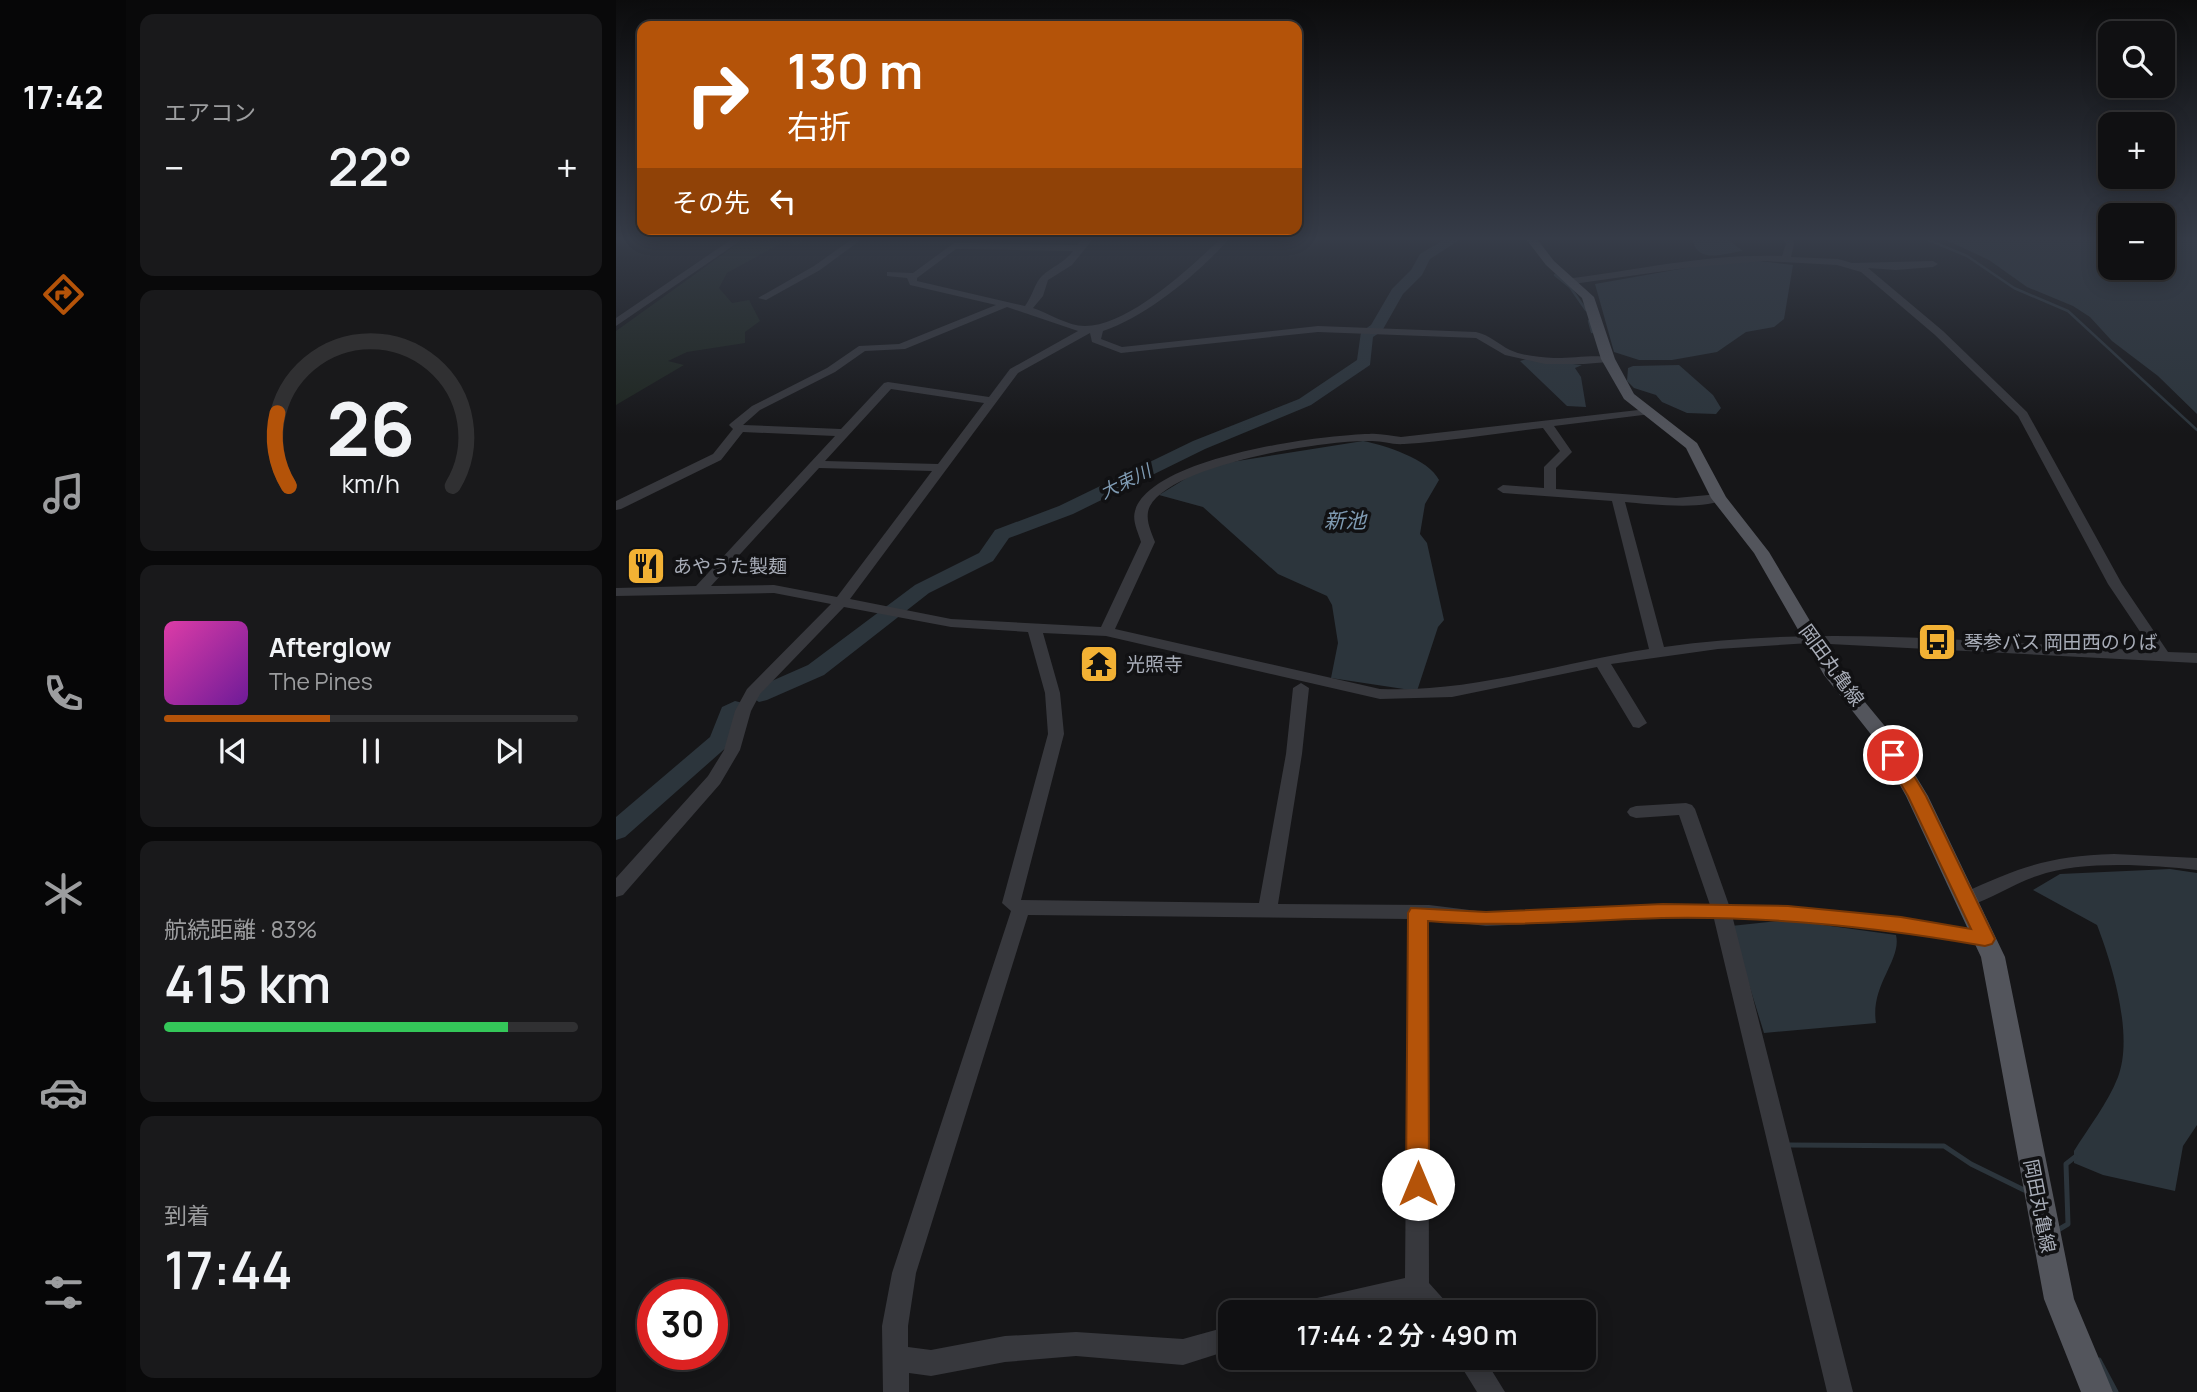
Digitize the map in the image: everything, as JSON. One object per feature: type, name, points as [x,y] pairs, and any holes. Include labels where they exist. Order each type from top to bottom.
[{"type":"main road","name":"岡田丸亀線","points":[[1590,304],[1608,359],[1621,386],[1647,412],[1692,446],[1700,456],[1719,498],[1761,552],[1833,675],[1881,734],[1917,796],[1968,899],[1993,957],[2059,1298],[2097,1392]]},
{"type":"street","points":[[616,323],[644,304]]},
{"type":"street","points":[[844,433],[740,428],[735,425],[756,408],[831,370],[863,348],[901,348],[1007,304],[1042,313],[1053,321],[1094,328]]},
{"type":"street","points":[[1027,309],[1031,304]]},
{"type":"street","points":[[616,890],[714,780],[732,750],[743,711],[753,692],[840,603],[1014,371],[1145,304]]},
{"type":"street","points":[[1904,304],[1939,333],[2023,414],[2115,584],[2164,657]]},
{"type":"street","points":[[1094,328],[1096,340],[1121,350],[1304,330],[1373,330],[1476,335],[1492,340],[1508,352],[1527,357],[1581,362],[1608,359]]},
{"type":"street","points":[[701,590],[888,385],[991,401]]},
{"type":"street","points":[[1106,632],[1148,542],[1140,518],[1146,502],[1198,467],[1253,453],[1356,438],[1401,441],[1647,412]]},
{"type":"street","points":[[1546,424],[1566,452],[1549,467],[1550,491]]},
{"type":"street","points":[[616,506],[717,457],[740,428]]},
{"type":"street","points":[[816,464],[941,468]]},
{"type":"street","points":[[1503,489],[1676,502],[1719,498]]},
{"type":"street","points":[[1617,496],[1657,650]]},
{"type":"street","points":[[616,592],[774,589],[951,623],[1106,632],[1353,688],[1416,697],[1458,693],[1657,650],[1721,642],[1810,639],[2197,658]]},
{"type":"street","points":[[1034,628],[1050,674],[1057,709],[1056,734],[1011,903],[1021,908],[1418,913],[1486,919],[1663,911],[1788,913],[1901,924],[1985,939]]},
{"type":"street","points":[[1601,662],[1639,723]]},
{"type":"street","points":[[1267,910],[1294,754],[1301,688]]},
{"type":"street","points":[[1636,812],[1686,809],[1721,913],[1840,1392]]},
{"type":"street","points":[[1968,899],[2035,870],[2060,865],[2131,861],[2197,864]]},
{"type":"street","points":[[896,1392],[895,1326],[904,1273],[1021,908]]},
{"type":"street","points":[[1418,913],[1417,1287],[1428,1300]]},
{"type":"street","points":[[1354,1300],[1417,1287]]},
{"type":"street","points":[[895,1358],[931,1363],[1005,1349],[1076,1344],[1183,1352],[1218,1342]]},
{"type":"street","points":[[1477,1370],[1492,1392]]},
{"type":"shaded area","points":[[654,304],[751,304],[760,321],[745,332],[745,343],[687,352],[668,361],[684,365],[616,405],[616,331]]},
{"type":"water","points":[[1601,304],[1787,304],[1784,319],[1774,327],[1746,332],[1717,352],[1672,360],[1639,360],[1614,352]]},
{"type":"water","points":[[2068,304],[2197,304],[2197,414],[2158,376],[2112,341],[2090,317]]},
{"type":"water","points":[[1527,359],[1582,365],[1575,368],[1581,377],[1586,407],[1567,406],[1520,361]]},
{"type":"water","points":[[1679,365],[1713,395],[1721,408],[1716,414],[1687,413],[1662,402],[1656,395],[1634,388],[1627,381],[1628,368],[1633,366]]},
{"type":"water","name":"新池","points":[[1363,441],[1416,459],[1434,472],[1439,480],[1425,504],[1420,534],[1427,543],[1444,620],[1438,627],[1417,691],[1331,678],[1338,643],[1332,605],[1327,596],[1278,574],[1203,507],[1159,495],[1206,466]]},
{"type":"water","points":[[2170,869],[2197,873],[2197,1125],[2183,1146],[2175,1191],[2103,1175],[2074,1163],[2074,1151],[2118,1077],[2124,1041],[2119,1000],[2097,925],[2033,890],[2060,874]]},
{"type":"water","points":[[1787,920],[1896,935],[1895,954],[1877,997],[1876,1023],[1764,1033],[1731,926]]},
{"type":"waterway","name":"大束川","points":[[759,695],[816,670],[922,589],[986,557],[1002,534],[1066,510],[1199,445],[1305,402],[1365,362],[1366,335],[1377,328],[1390,304]]},
{"type":"waterway","points":[[1582,304],[1586,310]]},
{"type":"waterway","points":[[2051,304],[2068,311],[2197,430]]},
{"type":"waterway","points":[[1589,321],[1592,332]]},
{"type":"waterway","name":"大束川","points":[[616,831],[721,740],[730,712],[735,708]]},
{"type":"waterway","points":[[1790,1145],[1944,1146],[1971,1164],[2024,1190]]},
{"type":"waterway","points":[[2058,1230],[2068,1224],[2066,1164],[2075,1157]]},
{"type":"waterway","points":[[2099,1360],[2116,1392]]},
{"type":"place","name":"あやうた製麺","points":[[646,566]]},
{"type":"place","name":"琴参バス 岡田西のりば","points":[[1937,642]]},
{"type":"place","name":"光照寺","points":[[1099,664]]},
{"type":"route","points":[[1418,1184],[1418,913],[1486,919],[1663,911],[1788,913],[1901,924],[1985,939],[1917,796],[1893,755]]}]
